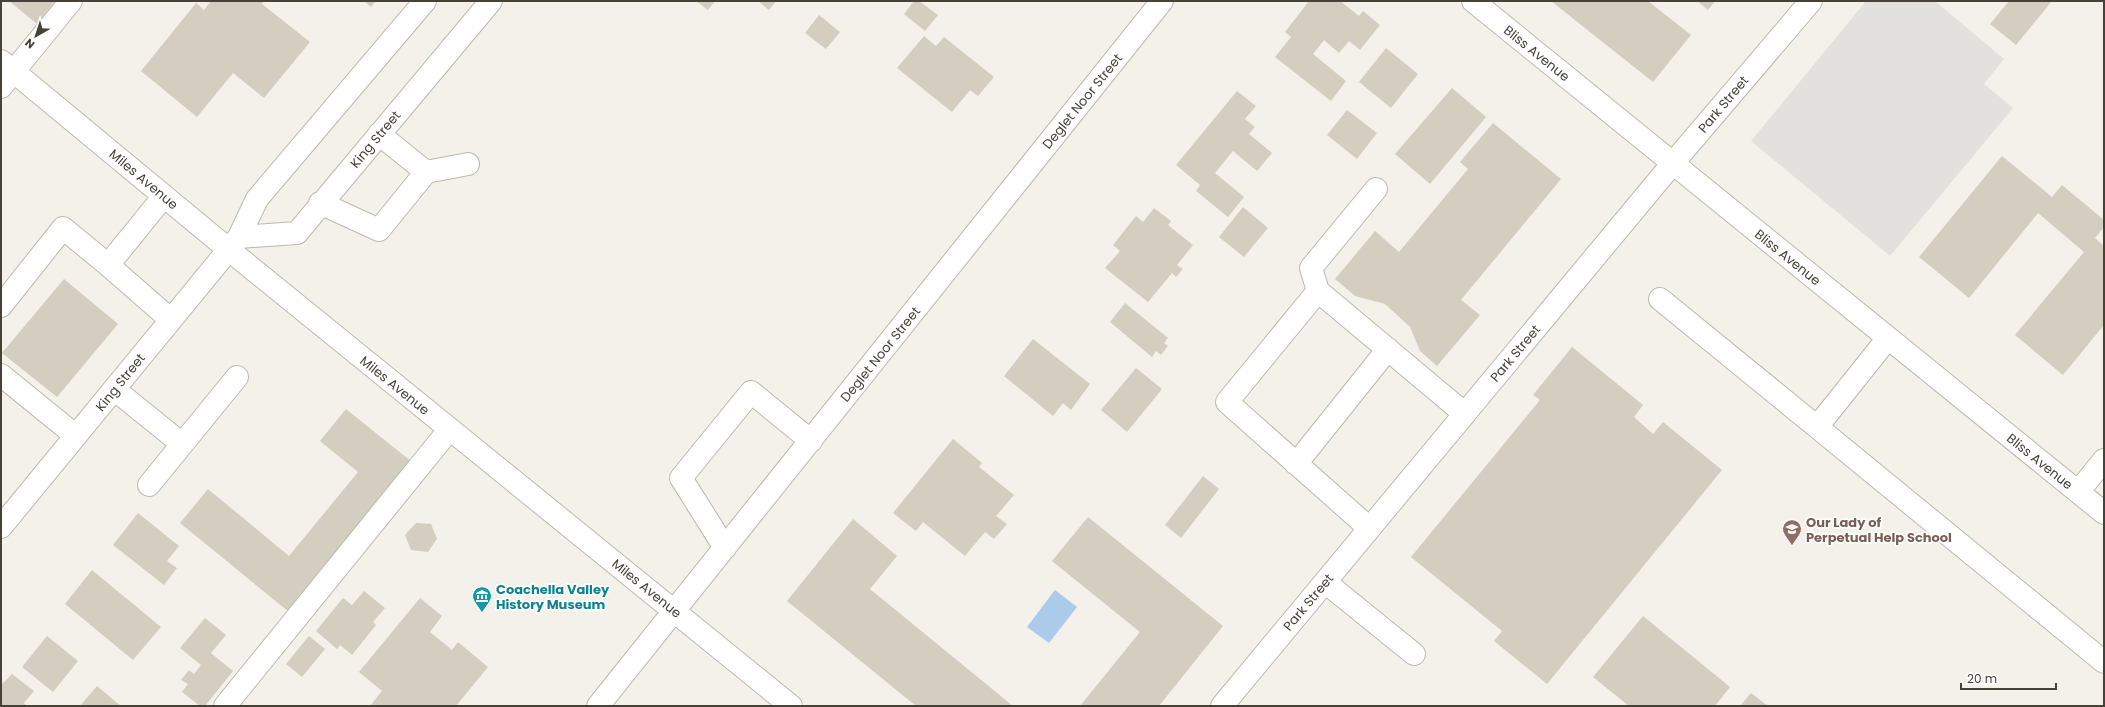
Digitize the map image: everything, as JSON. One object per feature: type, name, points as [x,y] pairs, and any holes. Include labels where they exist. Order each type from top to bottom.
[{"type":"street","points":[[5,73],[70,1]]},
{"type":"street","name":"King Street","points":[[1,527],[234,243],[257,199],[425,1]]},
{"type":"street","name":"King Street","points":[[234,243],[297,233],[490,1]]},
{"type":"street","name":"Deglet Noor Street","points":[[598,706],[1162,1]]},
{"type":"street","name":"Park Street","points":[[1222,706],[1464,414],[1811,1]]},
{"type":"street","name":"Bliss Avenue","points":[[1477,2],[1673,164],[2104,513]]},
{"type":"street","name":"Miles Avenue","points":[[5,73],[164,196],[234,243],[449,430],[675,611],[790,706]]},
{"type":"street","points":[[379,134],[426,172]]},
{"type":"street","points":[[320,204],[379,230],[426,172],[468,164]]},
{"type":"street","points":[[1376,189],[1311,268],[1318,291],[1464,414]]},
{"type":"street","points":[[108,265],[164,196]]},
{"type":"street","points":[[1,306],[63,228],[171,320]]},
{"type":"street","points":[[1318,291],[1227,402],[1369,528]]},
{"type":"street","points":[[1660,299],[2104,662]]},
{"type":"street","points":[[1817,427],[1888,338]]},
{"type":"street","points":[[1296,464],[1388,349]]},
{"type":"street","points":[[1,375],[76,436]]},
{"type":"street","points":[[149,485],[237,377]]},
{"type":"street","points":[[114,389],[182,444]]},
{"type":"street","points":[[725,548],[681,478],[751,392],[811,441]]},
{"type":"street","points":[[225,706],[449,430]]},
{"type":"street","points":[[2078,492],[2104,460]]},
{"type":"street","points":[[1325,582],[1414,654]]},
{"type":"shaded area","points":[[1866,1],[1935,1],[2004,59],[1984,84],[2013,108],[1890,256],[1751,141]]},
{"type":"water","points":[[1055,590],[1077,607],[1049,643],[1027,627]]},
{"type":"building","points":[[9,1],[55,1],[37,24]]},
{"type":"building","points":[[211,1],[264,1],[262,4],[310,42],[264,98],[233,73],[197,117],[141,71],[196,3],[204,10]]},
{"type":"building","points":[[364,1],[376,1],[371,7]]},
{"type":"building","points":[[696,1],[715,1],[708,10]]},
{"type":"building","points":[[758,1],[776,1],[769,10]]},
{"type":"building","points":[[914,1],[919,1],[938,15],[925,31],[904,14]]},
{"type":"building","points":[[1309,1],[1340,1],[1359,16],[1363,11],[1380,25],[1360,50],[1349,41],[1339,53],[1324,40],[1313,54],[1346,81],[1331,101],[1275,57],[1291,37],[1285,32]]},
{"type":"building","points":[[1551,1],[1648,1],[1691,35],[1653,82]]},
{"type":"building","points":[[1697,1],[1715,1],[1708,10]]},
{"type":"building","points":[[2009,1],[2052,1],[2016,45],[1990,24]]},
{"type":"building","points":[[819,15],[840,32],[826,49],[805,33]]},
{"type":"building","points":[[924,36],[936,46],[944,37],[994,77],[978,96],[970,90],[952,112],[897,68]]},
{"type":"building","points":[[1386,48],[1418,74],[1391,108],[1359,82]]},
{"type":"building","points":[[1452,88],[1486,117],[1430,184],[1395,154]]},
{"type":"building","points":[[1237,91],[1256,106],[1245,119],[1255,127],[1249,134],[1272,153],[1257,171],[1233,151],[1215,173],[1244,197],[1228,217],[1196,191],[1200,185],[1176,165]]},
{"type":"building","points":[[1347,110],[1377,133],[1357,159],[1327,135]]},
{"type":"building","points":[[1493,123],[1561,179],[1461,300],[1480,315],[1437,366],[1420,351],[1410,327],[1385,304],[1355,296],[1335,279],[1375,231],[1399,252],[1468,169],[1460,162]]},
{"type":"building","points":[[2002,156],[2052,197],[2062,185],[2104,220],[2104,227],[2095,238],[2104,246],[2104,325],[2063,375],[2015,335],[2084,252],[2038,213],[1969,298],[1919,257]]},
{"type":"building","points":[[1243,207],[1268,228],[1244,257],[1219,237]]},
{"type":"building","points":[[1154,208],[1171,221],[1168,225],[1193,245],[1177,265],[1183,269],[1176,277],[1172,273],[1148,302],[1105,268],[1120,251],[1113,245],[1136,216],[1143,222]]},
{"type":"building","points":[[64,279],[118,324],[57,397],[2,353]]},
{"type":"building","points":[[1125,303],[1168,338],[1164,343],[1168,346],[1161,355],[1156,351],[1152,357],[1110,322]]},
{"type":"building","points":[[1033,339],[1090,384],[1071,410],[1063,403],[1053,416],[1004,376]]},
{"type":"building","points":[[1572,347],[1643,405],[1634,417],[1653,434],[1663,422],[1722,470],[1547,684],[1494,641],[1502,631],[1411,557],[1540,400],[1533,395]]},
{"type":"building","points":[[1136,368],[1162,389],[1127,432],[1101,410]]},
{"type":"building","points":[[346,409],[412,462],[289,612],[180,523],[208,489],[289,556],[358,472],[320,441]]},
{"type":"building","points":[[953,439],[982,463],[979,467],[1014,495],[996,516],[1007,524],[994,539],[985,532],[965,556],[923,522],[916,531],[893,513]]},
{"type":"building","points":[[1203,476],[1219,489],[1181,538],[1165,525]]},
{"type":"building","points":[[138,513],[179,546],[167,561],[177,568],[164,585],[113,545]]},
{"type":"building","points":[[1088,517],[1223,626],[1159,706],[1080,706],[1140,632],[1052,561]]},
{"type":"building","points":[[853,519],[897,556],[870,589],[1013,706],[916,706],[787,601]]},
{"type":"building","points":[[416,523],[431,524],[437,539],[428,552],[411,550],[405,535]]},
{"type":"building","points":[[92,570],[161,627],[133,660],[65,604]]},
{"type":"building","points":[[364,591],[385,608],[373,622],[376,625],[352,655],[340,645],[337,649],[316,631],[343,598],[352,605]]},
{"type":"building","points":[[420,598],[442,616],[430,632],[452,650],[458,642],[488,667],[456,706],[370,706],[382,691],[359,672]]},
{"type":"building","points":[[1643,616],[1730,687],[1715,706],[1629,706],[1593,677]]},
{"type":"building","points":[[205,618],[226,635],[211,653],[233,671],[205,706],[200,706],[182,692],[188,684],[181,680],[189,670],[194,674],[201,665],[180,648]]},
{"type":"building","points":[[47,636],[78,661],[53,692],[22,667]]},
{"type":"building","points":[[309,636],[325,649],[302,677],[286,664]]},
{"type":"building","points":[[12,674],[34,691],[24,703],[27,706],[1,706],[1,685]]},
{"type":"building","points":[[97,686],[121,706],[80,706]]},
{"type":"building","points":[[1751,693],[1768,706],[1740,706]]},
{"type":"place","name":"Our Lady of Perpetual Help School","points":[[1792,546]]},
{"type":"place","name":"Coachella Valley History Museum","points":[[482,613]]}]
